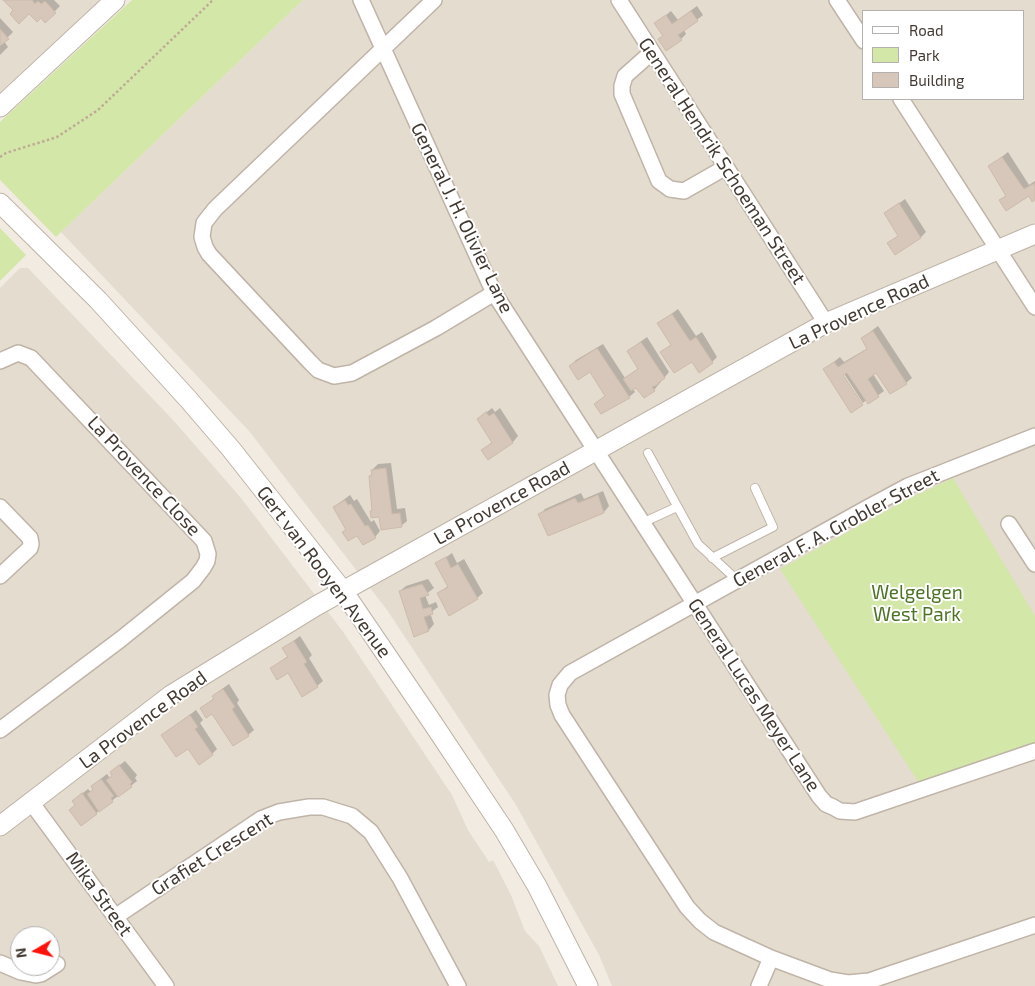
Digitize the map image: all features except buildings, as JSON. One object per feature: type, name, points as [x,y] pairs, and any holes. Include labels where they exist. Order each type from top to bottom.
[{"type":"street","points":[[0,108],[115,0]]},
{"type":"street","name":"General J. H. Olivier Lane","points":[[361,0],[494,293],[596,451]]},
{"type":"street","points":[[434,0],[208,217],[202,231],[202,237],[205,248],[310,362],[318,370],[334,376],[352,374],[436,328],[494,293]]},
{"type":"street","name":"General Hendrik Schoeman Street","points":[[619,0],[826,323]]},
{"type":"street","points":[[837,0],[862,38]]},
{"type":"street","points":[[652,52],[625,76],[622,94],[659,181],[670,189],[684,190],[726,167]]},
{"type":"street","points":[[902,100],[1035,307]]},
{"type":"street","name":"Gert van Rooyen Avenue","points":[[0,203],[92,294],[170,378],[231,449],[343,591],[504,830],[537,886],[588,986]]},
{"type":"street","name":"La Provence Road","points":[[0,826],[170,695],[343,591],[826,323],[1035,234]]},
{"type":"street","name":"La Provence Close","points":[[0,361],[18,353],[32,358],[204,540],[208,554],[207,561],[193,581],[121,639],[0,730]]},
{"type":"street","name":"General F. A. Grobler Street","points":[[1035,436],[908,486],[570,673],[560,685],[557,695],[562,715],[688,908],[714,932],[771,958],[830,980],[848,983],[869,981],[1035,925]]},
{"type":"street","name":"General Lucas Meyer Lane","points":[[596,451],[826,804],[848,812],[860,810],[1035,752]]},
{"type":"street","points":[[0,507],[30,538],[31,544],[30,548],[0,576]]},
{"type":"street","points":[[1010,524],[1035,564]]},
{"type":"street","name":"Mika Street","points":[[31,802],[166,986]]},
{"type":"street","name":"Grafiet Crescent","points":[[114,917],[261,819],[279,812],[309,807],[323,807],[352,816],[371,832],[392,864],[458,986]]},
{"type":"street","points":[[759,986],[771,958]]},
{"type":"lane","points":[[648,453],[698,544],[737,580]]},
{"type":"lane","points":[[712,558],[773,527],[755,488]]},
{"type":"lane","points":[[642,523],[677,507]]},
{"type":"path","points":[[0,157],[6,153],[57,137],[98,110],[213,0]]},
{"type":"shaded area","points":[[0,0],[117,0],[0,108]]},
{"type":"shaded area","points":[[303,0],[1035,0],[1035,986],[612,986],[599,955],[516,805],[387,610],[249,431],[61,232]]},
{"type":"shaded area","points":[[20,268],[28,268],[174,421],[241,498],[344,633],[452,795],[468,830],[489,862],[493,860],[511,895],[525,931],[539,946],[558,986],[0,986],[0,288]]},
{"type":"green space","points":[[132,0],[303,0],[56,237],[0,180],[0,122]]},
{"type":"green space","points":[[0,228],[26,255],[0,281]]},
{"type":"green space","name":"Welgelgen West Park","points":[[953,478],[1035,616],[1035,744],[919,783],[780,569],[908,499]]}]
